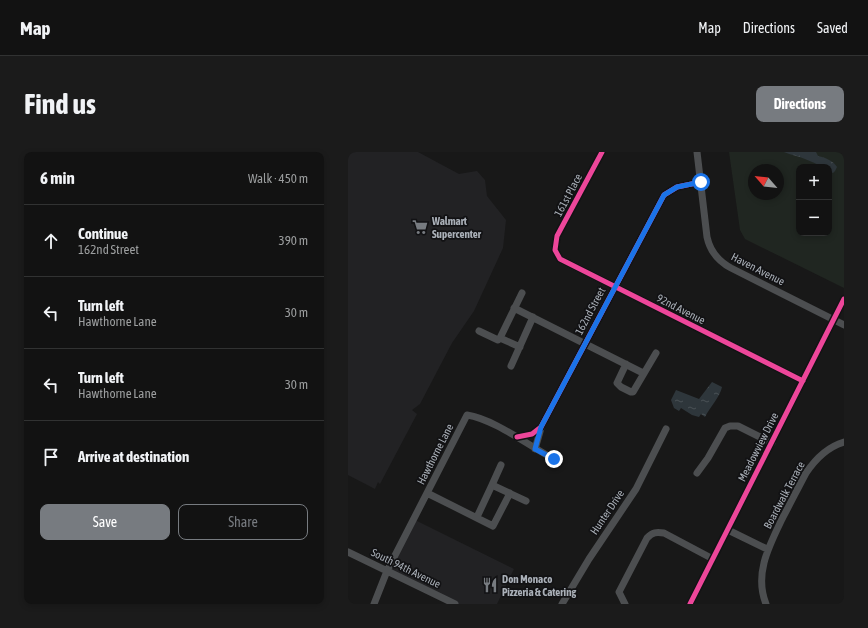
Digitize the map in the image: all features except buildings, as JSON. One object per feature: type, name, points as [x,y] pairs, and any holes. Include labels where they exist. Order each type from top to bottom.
[{"type":"street","name":"161st Place","points":[[555,250],[557,236],[602,152]]},
{"type":"street","name":"Haven Avenue","points":[[697,152],[708,244],[717,258],[723,264],[844,325]]},
{"type":"street","name":"162nd Street","points":[[541,427],[664,195],[677,187],[701,182]]},
{"type":"street","name":"92nd Avenue","points":[[555,250],[560,259],[803,380]]},
{"type":"street","points":[[500,338],[522,293]]},
{"type":"street","name":"Meadowview Drive","points":[[690,604],[844,299]]},
{"type":"street","points":[[514,308],[643,373]]},
{"type":"street","points":[[510,366],[533,318]]},
{"type":"street","points":[[479,331],[498,340],[500,338],[520,347]]},
{"type":"street","points":[[626,364],[617,383],[620,387],[633,392],[656,353]]},
{"type":"street","name":"Hawthorne Lane","points":[[374,604],[387,571],[467,415],[476,416],[517,436],[535,449],[554,459]]},
{"type":"street","points":[[697,473],[708,458],[722,431],[728,426],[738,426],[772,443]]},
{"type":"street","points":[[517,436],[532,434],[541,427]]},
{"type":"street","points":[[535,449],[541,427]]},
{"type":"street","name":"Hunter Drive","points":[[562,604],[589,559],[636,489],[666,429]]},
{"type":"street","name":"Boardwalk Terrace","points":[[766,604],[762,594],[761,576],[767,549],[808,469],[817,457],[825,451],[834,445],[844,442]]},
{"type":"street","points":[[478,517],[501,465]]},
{"type":"street","points":[[492,485],[526,501]]},
{"type":"street","points":[[427,493],[478,517],[493,526],[510,493]]},
{"type":"street","points":[[728,530],[767,549]]},
{"type":"street","points":[[625,604],[619,592],[650,534],[656,532],[664,533],[713,559]]},
{"type":"street","name":"South 94th Avenue","points":[[348,552],[455,604]]},
{"type":"shaded area","points":[[348,152],[418,152],[459,174],[477,171],[485,180],[487,196],[506,220],[503,248],[474,311],[452,343],[420,404],[412,410],[417,414],[380,484],[378,482],[375,489],[348,475]]},
{"type":"shaded area","points":[[729,152],[844,152],[844,288],[745,239],[740,230]]},
{"type":"shaded area","points":[[415,520],[514,569],[497,604],[459,604],[388,570]]},
{"type":"water","points":[[784,152],[816,152],[818,156],[829,160],[837,167],[833,173],[832,164],[817,164]]},
{"type":"water","points":[[712,382],[722,387],[705,417],[701,414],[699,417],[692,415],[681,408],[679,411],[674,408],[671,400],[676,390],[699,399]]},
{"type":"cycle path","points":[[602,152],[557,236],[555,250],[560,259],[803,381]]},
{"type":"cycle path","points":[[517,437],[532,434],[541,427],[664,195],[677,187],[701,182]]},
{"type":"cycle path","points":[[690,604],[844,299]]},
{"type":"place","name":"Walmart Supercenter","points":[[420,227]]},
{"type":"place","name":"Don Monaco Pizzeria & Catering","points":[[490,585]]},
{"type":"route","points":[[554,459],[535,449],[541,427],[664,195],[677,187],[701,182]]}]
